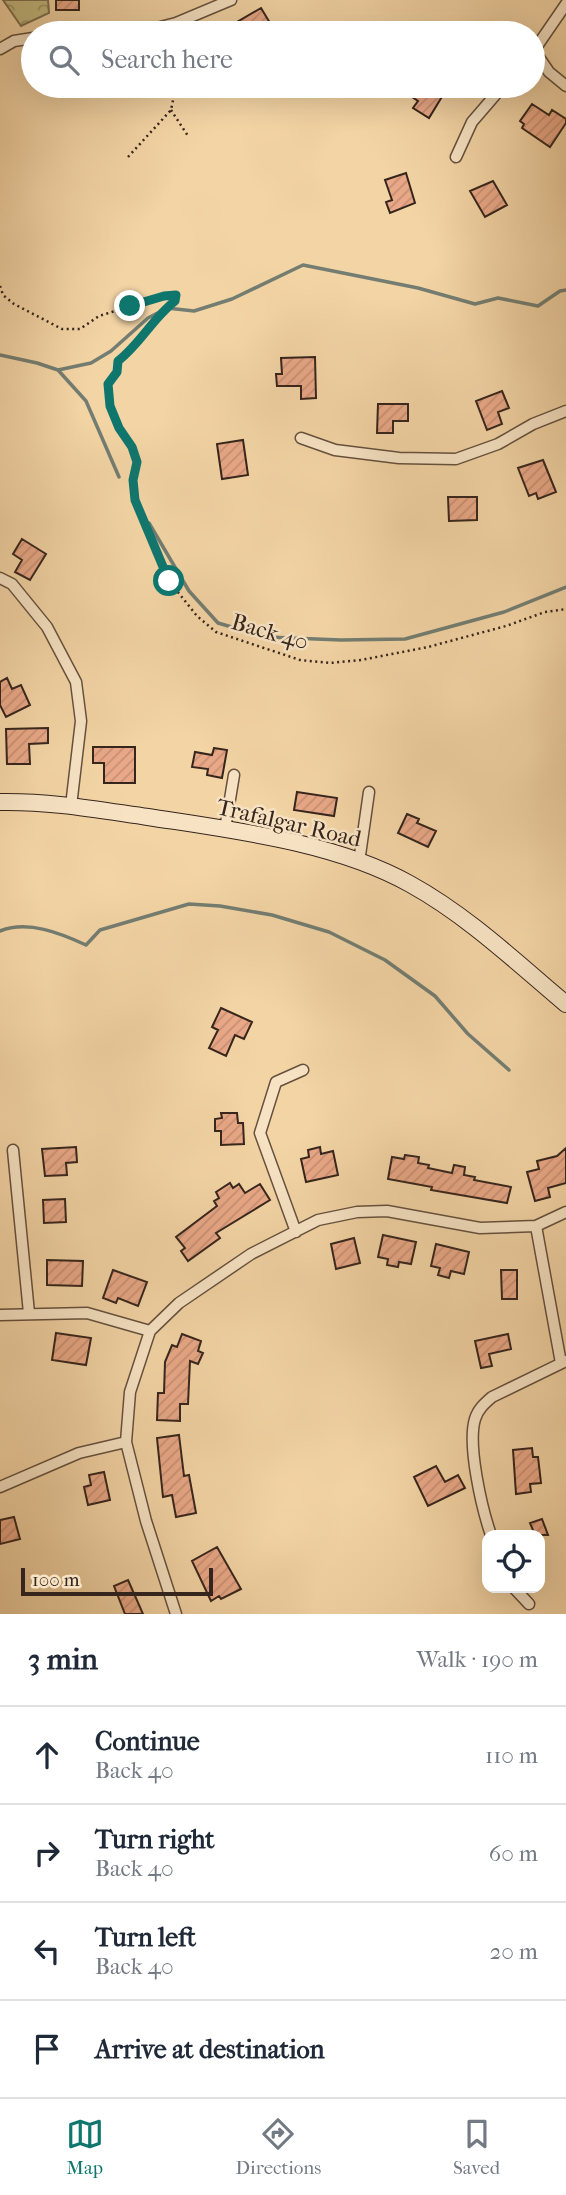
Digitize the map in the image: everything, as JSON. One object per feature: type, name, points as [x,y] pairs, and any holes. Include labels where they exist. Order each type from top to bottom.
[{"type":"street","points":[[181,21],[231,0]]},
{"type":"street","points":[[545,34],[566,4]]},
{"type":"street","points":[[0,49],[21,40]]},
{"type":"street","points":[[545,67],[566,86]]},
{"type":"street","points":[[456,157],[472,122],[493,98]]},
{"type":"street","points":[[301,438],[335,450],[399,458],[456,459],[498,444],[533,424],[566,411]]},
{"type":"street","points":[[0,578],[12,584],[47,627],[76,682],[81,721],[71,806]]},
{"type":"street","points":[[225,829],[234,775]]},
{"type":"street","points":[[359,862],[369,792]]},
{"type":"street","name":"Trafalgar Road","points":[[0,802],[71,806],[225,829],[293,842],[359,862],[408,883],[454,910],[566,1004]]},
{"type":"street","points":[[296,1232],[260,1133],[276,1082],[303,1070]]},
{"type":"street","points":[[13,1150],[29,1313]]},
{"type":"street","points":[[176,1614],[146,1521],[126,1442],[130,1392],[150,1331],[179,1303],[251,1254],[318,1220],[357,1212],[387,1211],[480,1228],[536,1226],[566,1212]]},
{"type":"street","points":[[490,1530],[478,1483],[473,1444],[475,1417],[482,1405],[492,1397],[564,1362],[536,1226]]},
{"type":"street","points":[[0,1315],[88,1313],[150,1331]]},
{"type":"street","points":[[0,1487],[79,1453],[126,1442]]},
{"type":"street","points":[[519,1593],[529,1604]]},
{"type":"path","points":[[128,157],[172,110],[174,98]]},
{"type":"path","points":[[172,110],[188,136]]},
{"type":"path","name":"Back 40","points":[[0,286],[1,294],[61,329],[80,329],[99,316],[164,296],[176,295],[175,301],[130,352],[118,361],[117,372],[108,384],[110,406],[119,428],[132,447],[137,462],[133,480],[135,500],[169,581],[197,616],[216,632],[300,660],[330,663],[428,647],[506,626],[545,612],[566,610]]},
{"type":"green space","points":[[3,0],[48,0],[49,13],[32,21],[21,21],[21,26]]},
{"type":"building","points":[[56,0],[79,0],[79,10],[56,10]]},
{"type":"building","points":[[261,8],[269,21],[239,21]]},
{"type":"building","points":[[414,98],[441,98],[429,118],[413,108],[418,101]]},
{"type":"building","points":[[532,104],[549,115],[552,110],[566,119],[550,147],[522,128],[524,124],[520,121]]},
{"type":"building","points":[[406,173],[415,203],[390,213],[386,202],[392,200],[385,180]]},
{"type":"building","points":[[493,181],[507,205],[485,217],[470,191]]},
{"type":"building","points":[[315,357],[316,398],[301,399],[301,386],[277,386],[276,374],[282,374],[281,358]]},
{"type":"building","points":[[502,391],[509,408],[498,412],[502,424],[487,430],[476,401]]},
{"type":"building","points":[[378,404],[408,404],[408,421],[393,421],[393,433],[377,433]]},
{"type":"building","points":[[243,440],[248,475],[222,479],[217,444]]},
{"type":"building","points":[[543,460],[556,492],[538,499],[536,493],[529,496],[518,468]]},
{"type":"building","points":[[448,497],[477,497],[477,520],[449,521]]},
{"type":"building","points":[[22,539],[46,554],[30,580],[15,572],[22,560],[13,554]]},
{"type":"building","points":[[7,678],[12,689],[21,685],[30,705],[6,717],[0,705],[0,682]]},
{"type":"building","points":[[48,728],[48,743],[29,744],[30,764],[7,764],[6,729]]},
{"type":"building","points":[[93,747],[135,747],[135,783],[104,783],[104,763],[93,763]]},
{"type":"building","points":[[214,748],[227,750],[222,778],[207,775],[208,769],[192,767],[195,752],[212,755]]},
{"type":"building","points":[[297,792],[337,798],[334,816],[294,810]]},
{"type":"building","points":[[407,814],[419,819],[417,823],[436,831],[428,847],[398,833]]},
{"type":"building","points":[[221,1008],[252,1022],[244,1039],[235,1035],[226,1056],[209,1048],[218,1030],[212,1027]]},
{"type":"building","points":[[221,1113],[237,1113],[238,1123],[243,1123],[244,1144],[221,1145],[221,1131],[215,1131],[215,1119],[222,1118]]},
{"type":"building","points":[[76,1147],[77,1162],[66,1163],[67,1175],[45,1176],[42,1149]]},
{"type":"building","points":[[320,1147],[321,1154],[333,1151],[338,1175],[306,1182],[301,1159],[309,1157],[308,1150]]},
{"type":"building","points":[[566,1148],[566,1183],[548,1188],[550,1197],[535,1201],[527,1172],[539,1169],[537,1161],[557,1156]]},
{"type":"building","points":[[405,1155],[419,1157],[418,1163],[429,1165],[428,1168],[452,1173],[454,1165],[465,1167],[464,1175],[475,1177],[474,1180],[511,1187],[507,1203],[431,1190],[432,1187],[388,1179],[392,1157],[404,1159]]},
{"type":"building","points":[[230,1183],[233,1188],[239,1184],[245,1193],[260,1184],[270,1200],[216,1233],[220,1238],[188,1261],[181,1251],[185,1248],[176,1237],[217,1206],[214,1201],[219,1198],[216,1192]]},
{"type":"building","points":[[65,1199],[66,1222],[44,1223],[43,1200]]},
{"type":"building","points":[[383,1235],[416,1242],[411,1264],[399,1262],[398,1267],[387,1265],[388,1259],[378,1257]]},
{"type":"building","points":[[354,1238],[360,1263],[336,1269],[331,1244]]},
{"type":"building","points":[[436,1244],[469,1252],[464,1274],[451,1271],[449,1278],[438,1275],[440,1268],[431,1266]]},
{"type":"building","points":[[47,1260],[83,1261],[82,1286],[47,1285]]},
{"type":"building","points":[[113,1270],[147,1282],[138,1306],[118,1298],[116,1303],[103,1298]]},
{"type":"building","points":[[501,1270],[517,1270],[517,1299],[502,1299]]},
{"type":"building","points":[[56,1333],[91,1338],[86,1365],[52,1360]]},
{"type":"building","points":[[182,1334],[201,1341],[198,1351],[203,1353],[198,1364],[190,1361],[188,1404],[180,1404],[180,1421],[157,1420],[158,1393],[164,1393],[165,1362],[172,1345],[177,1347]]},
{"type":"building","points":[[508,1334],[511,1349],[489,1354],[492,1366],[481,1368],[475,1341]]},
{"type":"building","points":[[179,1435],[184,1476],[189,1475],[196,1513],[176,1517],[172,1495],[163,1497],[157,1438]]},
{"type":"building","points":[[532,1448],[533,1457],[538,1457],[541,1483],[530,1484],[531,1492],[516,1494],[513,1450]]},
{"type":"building","points":[[436,1466],[445,1482],[458,1475],[465,1488],[428,1506],[414,1477]]},
{"type":"building","points":[[104,1472],[110,1500],[88,1505],[84,1487],[91,1485],[89,1475]]},
{"type":"building","points":[[14,1517],[20,1539],[0,1544],[0,1520]]},
{"type":"building","points":[[542,1519],[548,1535],[545,1535],[545,1530],[533,1530],[530,1523]]},
{"type":"building","points":[[217,1547],[241,1589],[211,1601],[192,1561]]},
{"type":"building","points":[[128,1580],[143,1614],[125,1614],[114,1586]]},
{"type":"waterway","points":[[58,370],[91,363],[111,351],[148,318],[167,308],[194,311],[232,299],[303,265],[418,288],[475,304],[498,298],[538,306],[560,291],[566,290]]},
{"type":"waterway","points":[[0,355],[58,370],[86,401],[119,477]]},
{"type":"waterway","points":[[149,523],[189,591],[218,623],[266,637],[405,639],[504,612],[566,587]]},
{"type":"waterway","points":[[0,931],[33,927],[55,932],[86,945],[100,930],[189,904],[272,915],[329,932],[385,960],[435,996],[468,1034],[509,1070]]},
{"type":"route","points":[[130,306],[176,295],[175,301],[130,352],[118,361],[117,372],[108,384],[110,406],[137,462],[133,480],[135,500],[169,581]]}]
